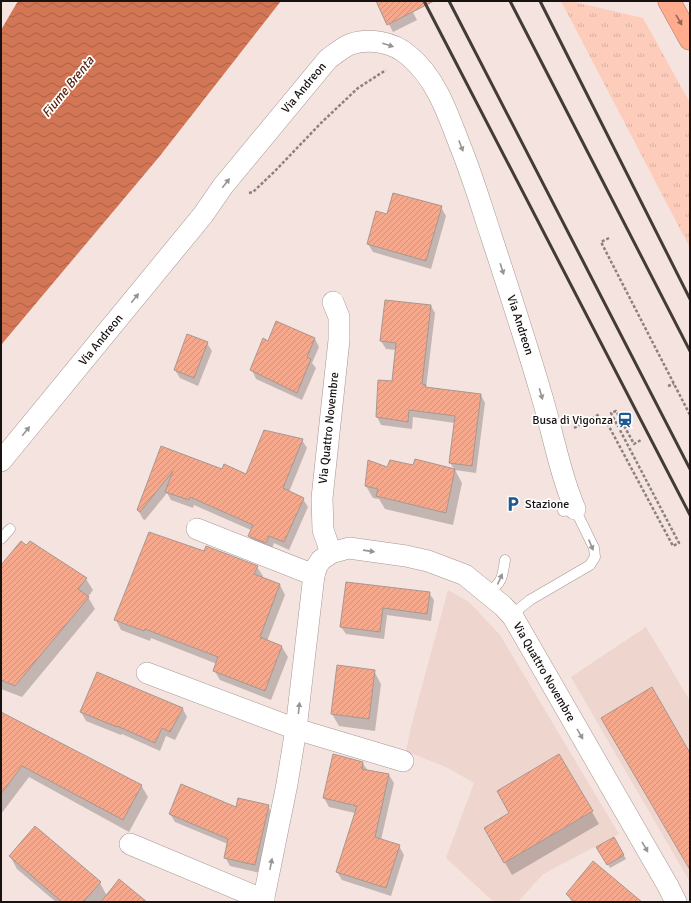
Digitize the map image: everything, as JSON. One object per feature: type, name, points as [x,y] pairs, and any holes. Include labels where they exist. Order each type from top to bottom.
[{"type":"highway","points":[[669,1],[690,38]]},
{"type":"street","name":"Via Andreon","points":[[1,461],[203,215],[223,186],[328,59],[350,45],[365,41],[382,43],[397,48],[407,54],[424,71],[447,109],[471,172],[541,392],[564,478],[569,510]]},
{"type":"street","name":"Via Quattro Novembre","points":[[333,302],[339,317],[339,340],[322,498],[323,530],[331,553],[348,548],[406,556],[428,561],[465,576],[488,593],[513,617],[676,902]]},
{"type":"street","points":[[197,529],[314,575]]},
{"type":"street","points":[[130,844],[264,901],[287,784],[296,729],[314,575],[317,566],[331,553]]},
{"type":"street","points":[[147,673],[296,729],[403,761]]},
{"type":"lane","points":[[513,617],[520,608],[530,600],[590,565],[593,561],[595,557],[594,548],[569,510]]},
{"type":"lane","points":[[1,539],[10,529]]},
{"type":"lane","points":[[488,593],[502,578],[505,560]]},
{"type":"path","points":[[246,194],[252,192],[275,171],[321,123],[358,88],[386,70]]},
{"type":"path","points":[[609,238],[601,242],[690,415]]},
{"type":"path","points":[[668,386],[674,384]]},
{"type":"path","points":[[605,419],[672,546],[679,543],[611,413],[616,410],[634,444],[641,440]]},
{"type":"shaded area","points":[[448,590],[469,602],[500,635],[619,834],[543,874],[518,902],[494,902],[446,858],[474,783],[446,767],[406,751],[411,727]]},
{"type":"shaded area","points":[[646,627],[690,701],[690,882],[571,677]]},
{"type":"green space","points":[[561,1],[570,1],[643,18],[690,103],[690,248]]},
{"type":"water","name":"Fiume Brenta","points":[[18,1],[281,1],[159,157],[1,345],[1,30]]},
{"type":"building","points":[[376,1],[434,1],[387,25]]},
{"type":"building","points":[[393,193],[442,206],[426,261],[367,244],[376,211],[387,214]]},
{"type":"building","points":[[385,300],[431,305],[422,384],[426,385],[425,387],[481,394],[472,466],[449,463],[455,416],[409,410],[408,422],[376,417],[378,380],[392,381],[396,343],[380,341]]},
{"type":"building","points":[[276,321],[315,338],[307,357],[311,359],[297,393],[250,370],[263,338],[268,341]]},
{"type":"building","points":[[187,334],[208,342],[194,378],[174,370]]},
{"type":"building","points":[[264,430],[303,439],[283,488],[304,498],[284,542],[269,536],[266,543],[248,536],[253,525],[190,497],[189,500],[165,492],[173,471],[140,512],[137,510],[161,446],[222,469],[224,464],[246,474]]},
{"type":"building","points":[[415,459],[455,469],[446,513],[376,496],[378,489],[365,486],[368,460],[387,467],[390,460],[413,465]]},
{"type":"building","points":[[149,532],[204,551],[206,546],[258,566],[254,574],[280,584],[260,637],[282,646],[265,691],[213,671],[218,657],[145,629],[144,631],[114,620]]},
{"type":"building","points":[[21,541],[26,545],[30,541],[87,578],[78,589],[89,597],[15,686],[1,680],[1,565]]},
{"type":"building","points":[[346,582],[430,592],[427,614],[383,608],[380,632],[340,627]]},
{"type":"building","points":[[337,665],[375,670],[369,719],[331,714]]},
{"type":"building","points":[[97,672],[183,708],[170,732],[162,728],[155,743],[80,712]]},
{"type":"building","points":[[652,687],[690,753],[690,870],[601,718]]},
{"type":"building","points":[[1,712],[142,785],[123,820],[22,766],[1,794]]},
{"type":"building","points":[[333,754],[363,762],[362,769],[389,774],[375,837],[400,845],[386,888],[336,872],[357,806],[323,798]]},
{"type":"building","points":[[559,754],[593,811],[504,863],[484,828],[509,813],[497,791]]},
{"type":"building","points":[[181,784],[236,807],[238,798],[269,805],[255,865],[224,858],[228,839],[169,814]]},
{"type":"building","points":[[35,826],[101,882],[83,902],[62,902],[9,856]]},
{"type":"building","points":[[614,837],[624,855],[607,865],[596,847]]},
{"type":"building","points":[[593,861],[642,902],[575,902],[566,894]]},
{"type":"building","points":[[119,879],[147,902],[101,902]]},
{"type":"railway","points":[[424,1],[690,515]]},
{"type":"railway","points":[[449,1],[690,469]]},
{"type":"railway","points":[[510,1],[690,351]]},
{"type":"railway","points":[[540,1],[690,299]]},
{"type":"place","name":"Busa di Vigonza","points":[[625,420]]},
{"type":"place","name":"Stazione","points":[[513,504]]}]
